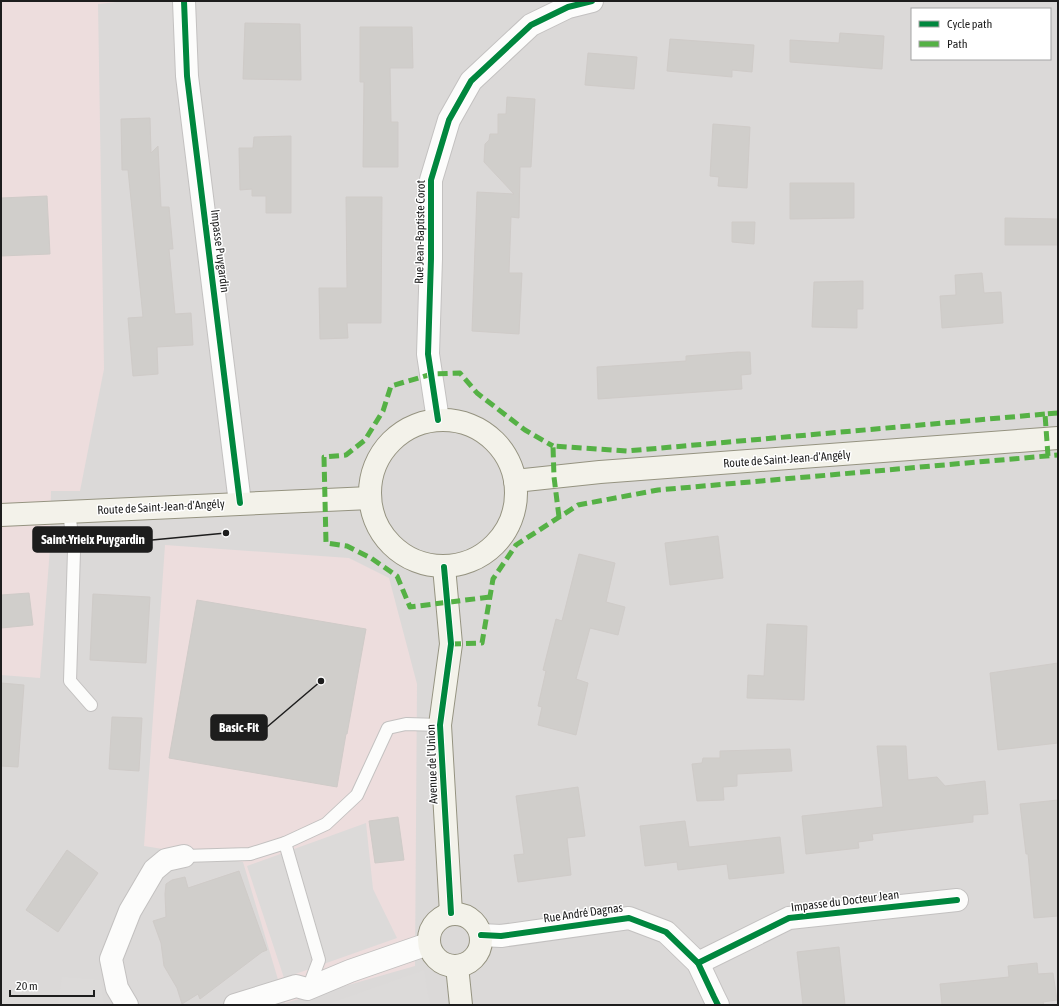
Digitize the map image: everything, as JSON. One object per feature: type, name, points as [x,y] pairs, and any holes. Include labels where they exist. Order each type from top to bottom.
[{"type":"main road","points":[[438,420],[460,422],[479,429],[496,443],[508,460],[515,481],[515,506],[506,530],[490,549],[468,562],[444,566],[422,564],[401,554],[385,538],[374,519],[370,498],[372,475],[381,454],[396,437],[416,425],[438,420]]},
{"type":"main road","name":"Route de Saint-Jean-d'Angély","points":[[515,481],[600,472],[1058,438]]},
{"type":"main road","name":"Route de Saint-Jean-d'Angély","points":[[1,515],[370,498]]},
{"type":"main road","name":"Avenue de l'Union","points":[[444,566],[451,644],[440,725],[451,913]]},
{"type":"main road","points":[[451,913],[462,914],[471,918],[478,926],[481,935],[481,946],[476,956],[469,963],[457,966],[449,966],[439,962],[432,954],[428,944],[429,934],[433,924],[441,917],[451,913]]},
{"type":"main road","points":[[457,966],[461,1005]]},
{"type":"street","name":"Impasse Puygardin","points":[[184,1],[187,76],[240,503]]},
{"type":"street","name":"Rue Jean-Baptiste Corot","points":[[438,420],[428,354],[431,259],[431,180],[449,120],[470,81],[531,24],[568,7],[592,1]]},
{"type":"street","points":[[127,1005],[117,988],[111,959],[130,911],[154,870],[166,860],[184,856]]},
{"type":"street","name":"Impasse du Docteur Jean","points":[[698,964],[790,918],[957,900]]},
{"type":"street","name":"Rue André Dagnas","points":[[481,935],[501,936],[629,918],[666,932],[698,964],[718,1005]]},
{"type":"street","points":[[235,1005],[296,986],[310,997],[350,971],[428,944]]},
{"type":"lane","points":[[69,512],[74,551],[70,681],[92,705]]},
{"type":"lane","points":[[184,856],[250,854],[285,843],[326,824],[357,795],[388,728],[406,724],[440,725]]},
{"type":"lane","points":[[285,843],[319,960],[310,997]]},
{"type":"shaded area","points":[[1,1],[1058,1],[1058,1005],[1,1005]]},
{"type":"shaded area","points":[[1,1],[126,1],[98,4],[104,369],[80,491],[51,491],[50,548],[40,678],[1,675]]},
{"type":"shaded area","points":[[165,545],[349,558],[389,578],[417,684],[415,966],[285,1003],[243,862],[144,846]]},
{"type":"shaded area","points":[[366,823],[373,889],[397,938],[284,978],[247,866]]},
{"type":"shaded area","points":[[424,970],[430,1005],[332,1005],[331,1003]]},
{"type":"shaded area","points":[[62,977],[101,980],[103,1002],[106,1005],[58,1005]]},
{"type":"building","points":[[245,23],[300,24],[301,80],[243,79]]},
{"type":"building","points":[[360,27],[412,27],[413,68],[390,68],[391,122],[398,122],[398,167],[363,167],[364,82],[360,82]]},
{"type":"building","points":[[840,33],[884,36],[882,69],[790,62],[790,40],[839,43]]},
{"type":"building","points":[[670,39],[754,45],[752,72],[732,70],[732,77],[667,71]]},
{"type":"building","points":[[588,53],[637,57],[634,89],[585,85]]},
{"type":"building","points":[[507,97],[535,99],[531,167],[520,167],[519,218],[511,217],[509,273],[522,273],[519,334],[472,331],[477,192],[514,194],[484,162],[485,144],[489,140],[490,134],[498,134],[498,114],[506,114]]},
{"type":"building","points":[[150,118],[151,153],[158,146],[161,207],[169,207],[173,249],[169,249],[175,314],[191,313],[193,345],[157,347],[158,374],[133,376],[128,318],[143,317],[128,170],[122,170],[121,119]]},
{"type":"building","points":[[713,124],[750,127],[747,188],[718,186],[719,177],[710,176]]},
{"type":"building","points":[[291,136],[291,213],[266,213],[266,196],[252,196],[252,189],[240,190],[239,148],[253,148],[254,137]]},
{"type":"building","points":[[790,183],[854,183],[854,218],[790,219]]},
{"type":"building","points":[[47,196],[50,254],[1,256],[1,198]]},
{"type":"building","points":[[346,197],[382,197],[381,323],[347,323],[348,338],[320,339],[319,288],[347,288]]},
{"type":"building","points":[[1005,218],[1058,219],[1058,245],[1005,245]]},
{"type":"building","points":[[732,222],[755,222],[754,244],[732,242]]},
{"type":"building","points":[[982,273],[984,293],[1001,292],[1003,323],[942,328],[940,296],[956,295],[955,275]]},
{"type":"building","points":[[863,281],[863,309],[857,309],[857,328],[812,327],[814,282]]},
{"type":"building","points":[[750,352],[751,374],[741,375],[742,389],[598,399],[597,367],[686,361],[686,356]]},
{"type":"building","points":[[718,536],[723,578],[670,585],[665,543]]},
{"type":"building","points":[[579,554],[615,563],[606,602],[625,607],[618,635],[590,628],[576,679],[588,683],[576,735],[538,725],[542,707],[538,706],[546,671],[543,670],[556,619],[562,621]]},
{"type":"building","points":[[29,593],[33,625],[1,628],[1,595]]},
{"type":"building","points":[[93,594],[150,597],[146,663],[90,660]]},
{"type":"building","points":[[197,600],[366,629],[337,787],[169,758]]},
{"type":"building","points":[[767,624],[807,626],[804,700],[747,698],[748,675],[764,676]]},
{"type":"building","points":[[1058,663],[1058,743],[998,750],[990,673]]},
{"type":"building","points":[[1,683],[24,685],[18,767],[1,766]]},
{"type":"building","points":[[112,717],[142,718],[139,771],[109,769]]},
{"type":"building","points":[[877,746],[906,746],[908,780],[937,777],[945,786],[985,781],[988,814],[973,815],[973,822],[872,834],[873,840],[858,842],[859,848],[806,854],[802,816],[883,807]]},
{"type":"building","points":[[790,749],[792,771],[737,774],[737,786],[723,787],[724,800],[697,801],[692,764],[702,763],[703,758],[720,758],[720,751]]},
{"type":"building","points":[[578,787],[585,836],[567,838],[571,875],[518,882],[514,855],[524,854],[516,796]]},
{"type":"building","points":[[1058,800],[1058,916],[1034,918],[1028,854],[1026,854],[1020,804]]},
{"type":"building","points":[[398,817],[404,860],[375,863],[369,821]]},
{"type":"building","points":[[685,821],[689,847],[780,837],[784,873],[729,879],[727,864],[678,870],[677,862],[645,866],[640,826]]},
{"type":"building","points":[[67,850],[98,873],[58,932],[26,910]]},
{"type":"building","points":[[239,871],[267,950],[262,952],[200,999],[198,994],[182,1004],[177,988],[164,966],[161,943],[153,921],[166,917],[166,884],[172,880],[185,877],[188,888]]},
{"type":"building","points":[[839,947],[845,1005],[803,1005],[797,952]]},
{"type":"building","points":[[1037,963],[1038,974],[1053,973],[1057,1000],[1043,1002],[1044,1005],[942,1005],[940,984],[1009,977],[1008,966]]},
{"type":"marked path","points":[[490,597],[410,607],[397,576],[371,558],[347,546],[326,543],[324,457],[346,455],[365,440],[383,411],[391,386],[432,374],[460,373],[477,393],[525,430],[553,446]]},
{"type":"marked path","points":[[1048,456],[1045,414],[1058,413]]},
{"type":"marked path","points":[[559,517],[554,477],[553,446],[627,451],[1045,414]]},
{"type":"marked path","points":[[451,644],[482,643],[493,579],[516,545],[578,505],[658,490],[1058,455]]},
{"type":"cycle path","points":[[184,1],[187,76],[240,503]]},
{"type":"cycle path","points":[[438,420],[428,354],[431,259],[431,180],[449,120],[471,81],[531,25],[568,7],[592,1]]},
{"type":"cycle path","points":[[444,567],[451,644],[440,725],[451,913]]},
{"type":"cycle path","points":[[698,963],[789,918],[957,900]]},
{"type":"cycle path","points":[[481,935],[501,936],[629,918],[666,932],[698,963],[718,1005]]},
{"type":"place","name":"Saint-Yrieix Puygardin","points":[[226,533]]},
{"type":"place","name":"Basic-Fit","points":[[321,681]]}]
